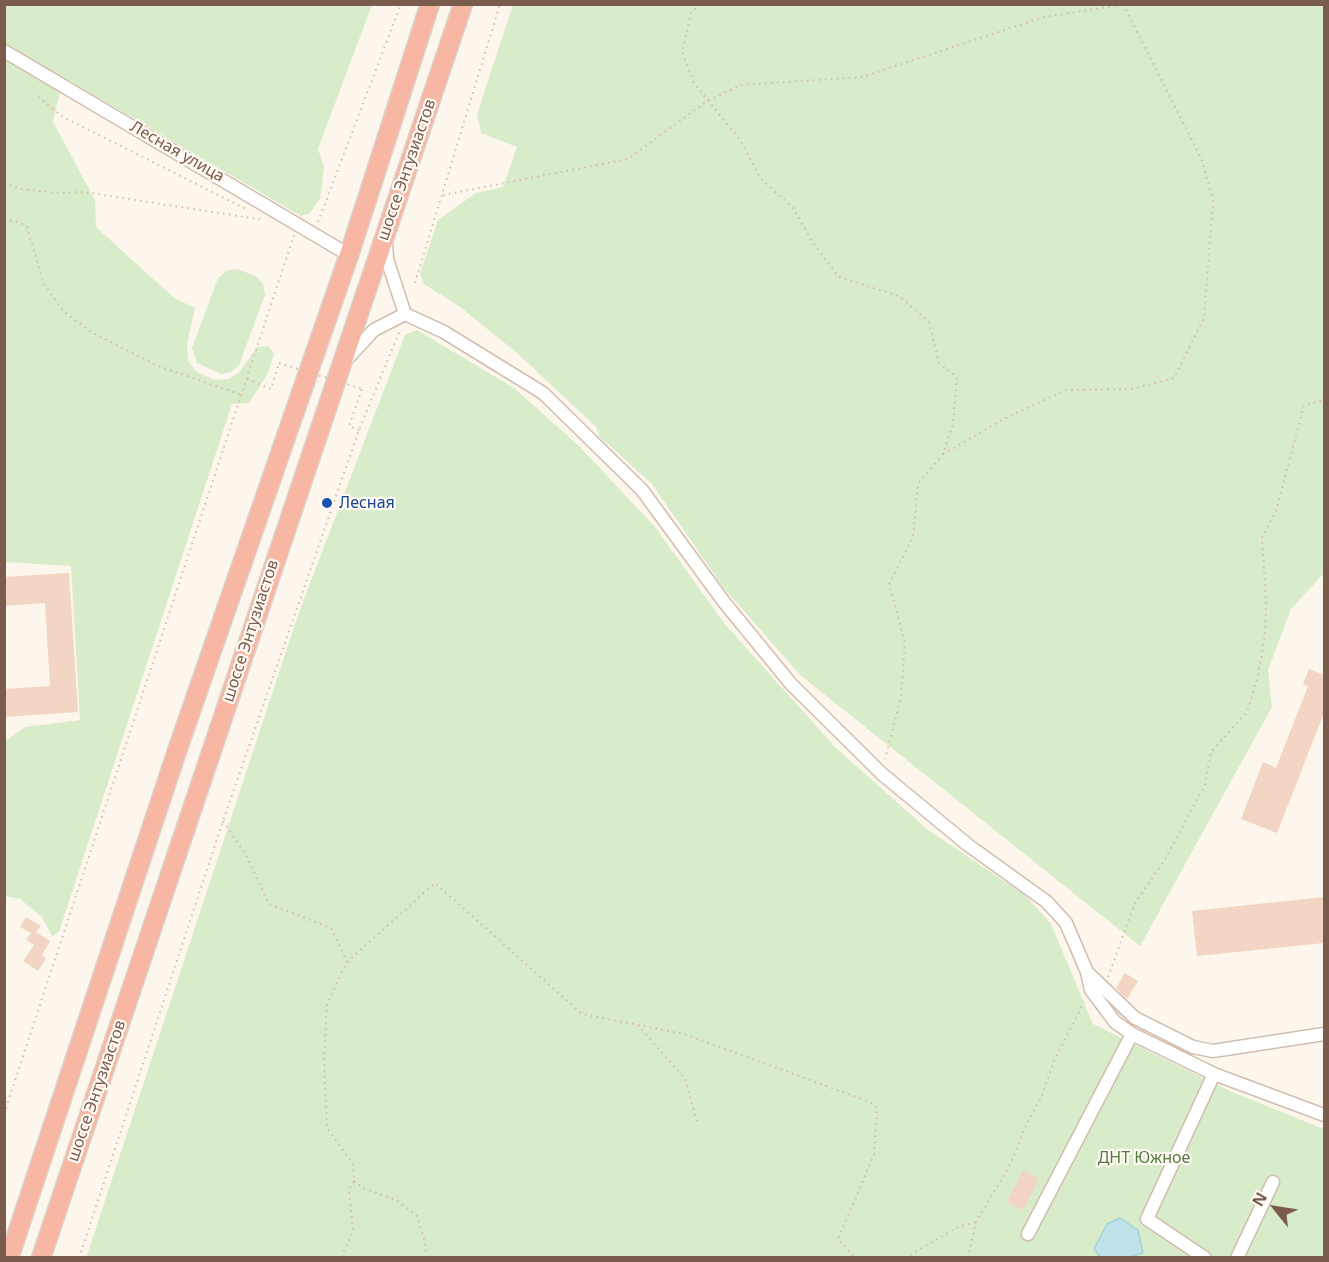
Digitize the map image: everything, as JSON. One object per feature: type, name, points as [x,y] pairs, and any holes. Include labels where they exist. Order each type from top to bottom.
[{"type":"highway","name":"шоссе Энтузиастов","points":[[9,1257],[177,751],[349,255],[430,4]]},
{"type":"highway","name":"шоссе Энтузиастов","points":[[41,1257],[463,4]]},
{"type":"street","name":"Лесная улица","points":[[4,51],[314,232],[349,255]]},
{"type":"street","points":[[385,235],[387,259],[403,321]]},
{"type":"street","points":[[338,372],[356,348],[374,330],[403,321],[444,332],[543,393],[642,490],[724,602],[790,684],[882,774],[968,845],[1047,902],[1066,923],[1087,972],[1115,1022],[1132,1034],[1214,1074],[1324,1115]]},
{"type":"street","points":[[1096,989],[1111,997],[1135,1018],[1193,1047],[1203,1049],[1214,1051],[1324,1034]]},
{"type":"street","points":[[1028,1234],[1132,1034]]},
{"type":"street","points":[[1205,1257],[1147,1219],[1214,1074]]},
{"type":"street","points":[[1237,1257],[1273,1182]]},
{"type":"path","points":[[4,1114],[295,232],[306,237],[314,232],[401,4]]},
{"type":"path","points":[[415,283],[500,4]]},
{"type":"path","points":[[700,4],[691,13],[682,52],[694,83],[740,140],[760,179],[793,208],[813,243],[839,277],[899,296],[929,322],[939,363],[957,377],[953,424],[943,454]]},
{"type":"path","points":[[443,195],[628,159],[707,101],[741,85],[862,76],[1044,17],[1128,4]]},
{"type":"path","points":[[882,774],[901,697],[905,643],[889,584],[913,538],[918,484],[943,454],[1006,418],[1066,390],[1131,389],[1174,378],[1204,318],[1213,201],[1202,160],[1123,5]]},
{"type":"path","points":[[4,183],[21,189],[58,193],[84,192],[267,220],[63,117],[38,97]]},
{"type":"path","points":[[4,220],[19,222],[27,227],[44,284],[64,312],[93,333],[158,366],[242,395]]},
{"type":"path","points":[[79,1257],[224,820],[359,429],[403,321]]},
{"type":"path","points":[[247,379],[271,389],[279,363],[362,390],[349,426],[359,429]]},
{"type":"path","points":[[968,1257],[976,1222],[1010,1166],[1026,1125],[1041,1098],[1067,1032],[1111,971],[1135,903],[1164,861],[1205,785],[1211,752],[1247,712],[1258,675],[1265,635],[1266,604],[1262,537],[1276,511],[1304,405],[1322,401],[1324,395]]},
{"type":"path","points":[[224,820],[246,855],[269,904],[331,928],[347,962]]},
{"type":"path","points":[[341,1257],[353,1231],[349,1190],[354,1180],[353,1164],[327,1128],[324,1057],[327,1004],[347,962],[435,883],[582,1014],[684,1034],[870,1102],[877,1108],[874,1155],[838,1239],[855,1257]]},
{"type":"path","points":[[638,1025],[685,1079],[698,1122]]},
{"type":"path","points":[[354,1180],[363,1188],[396,1200],[417,1216],[425,1242],[426,1257]]},
{"type":"path","points":[[905,1257],[958,1227],[976,1222]]},
{"type":"green space","points":[[5,5],[372,5],[318,149],[324,167],[320,199],[309,214],[301,216],[68,80],[60,92],[53,122],[95,200],[96,227],[173,297],[195,308],[187,344],[188,361],[197,372],[215,380],[229,379],[240,371],[257,347],[268,346],[274,354],[268,373],[249,403],[232,404],[59,932],[52,936],[42,917],[20,899],[5,896],[4,742],[25,727],[80,720],[71,566],[5,562]]},
{"type":"green space","points":[[513,5],[1324,5],[1324,573],[1291,609],[1268,670],[1272,707],[1140,946],[800,675],[723,587],[652,484],[600,437],[596,427],[516,352],[460,307],[424,284],[420,273],[438,220],[476,193],[503,187],[517,147],[481,133],[477,114]]},
{"type":"green space","points":[[237,269],[256,276],[263,284],[265,295],[239,365],[231,372],[221,374],[197,363],[192,348],[218,278],[226,271]]},
{"type":"green space","name":"ДНТ Южное","points":[[417,330],[514,388],[580,447],[655,527],[724,623],[836,748],[928,830],[1025,895],[1051,924],[1093,1024],[1232,1092],[1324,1129],[1324,1257],[86,1258],[299,612],[405,335]]},
{"type":"water","points":[[1120,1218],[1138,1230],[1143,1253],[1130,1257],[1100,1257],[1094,1249],[1107,1224]]},
{"type":"building","points":[[69,573],[78,712],[4,717],[4,689],[50,686],[45,603],[4,606],[4,577]]},
{"type":"building","points":[[1309,669],[1324,675],[1324,713],[1277,833],[1241,819],[1263,762],[1276,768],[1308,686],[1303,684]]},
{"type":"building","points":[[1324,897],[1324,943],[1197,956],[1192,911]]},
{"type":"building","points":[[26,917],[41,926],[36,932],[50,941],[42,955],[46,958],[38,971],[23,961],[34,945],[26,940],[31,933],[20,927]]},
{"type":"building","points":[[1125,973],[1138,981],[1127,999],[1116,988]]},
{"type":"building","points":[[1023,1170],[1036,1177],[1038,1181],[1023,1210],[1007,1202]]},
{"type":"place","name":"Лесная","points":[[327,503]]}]
